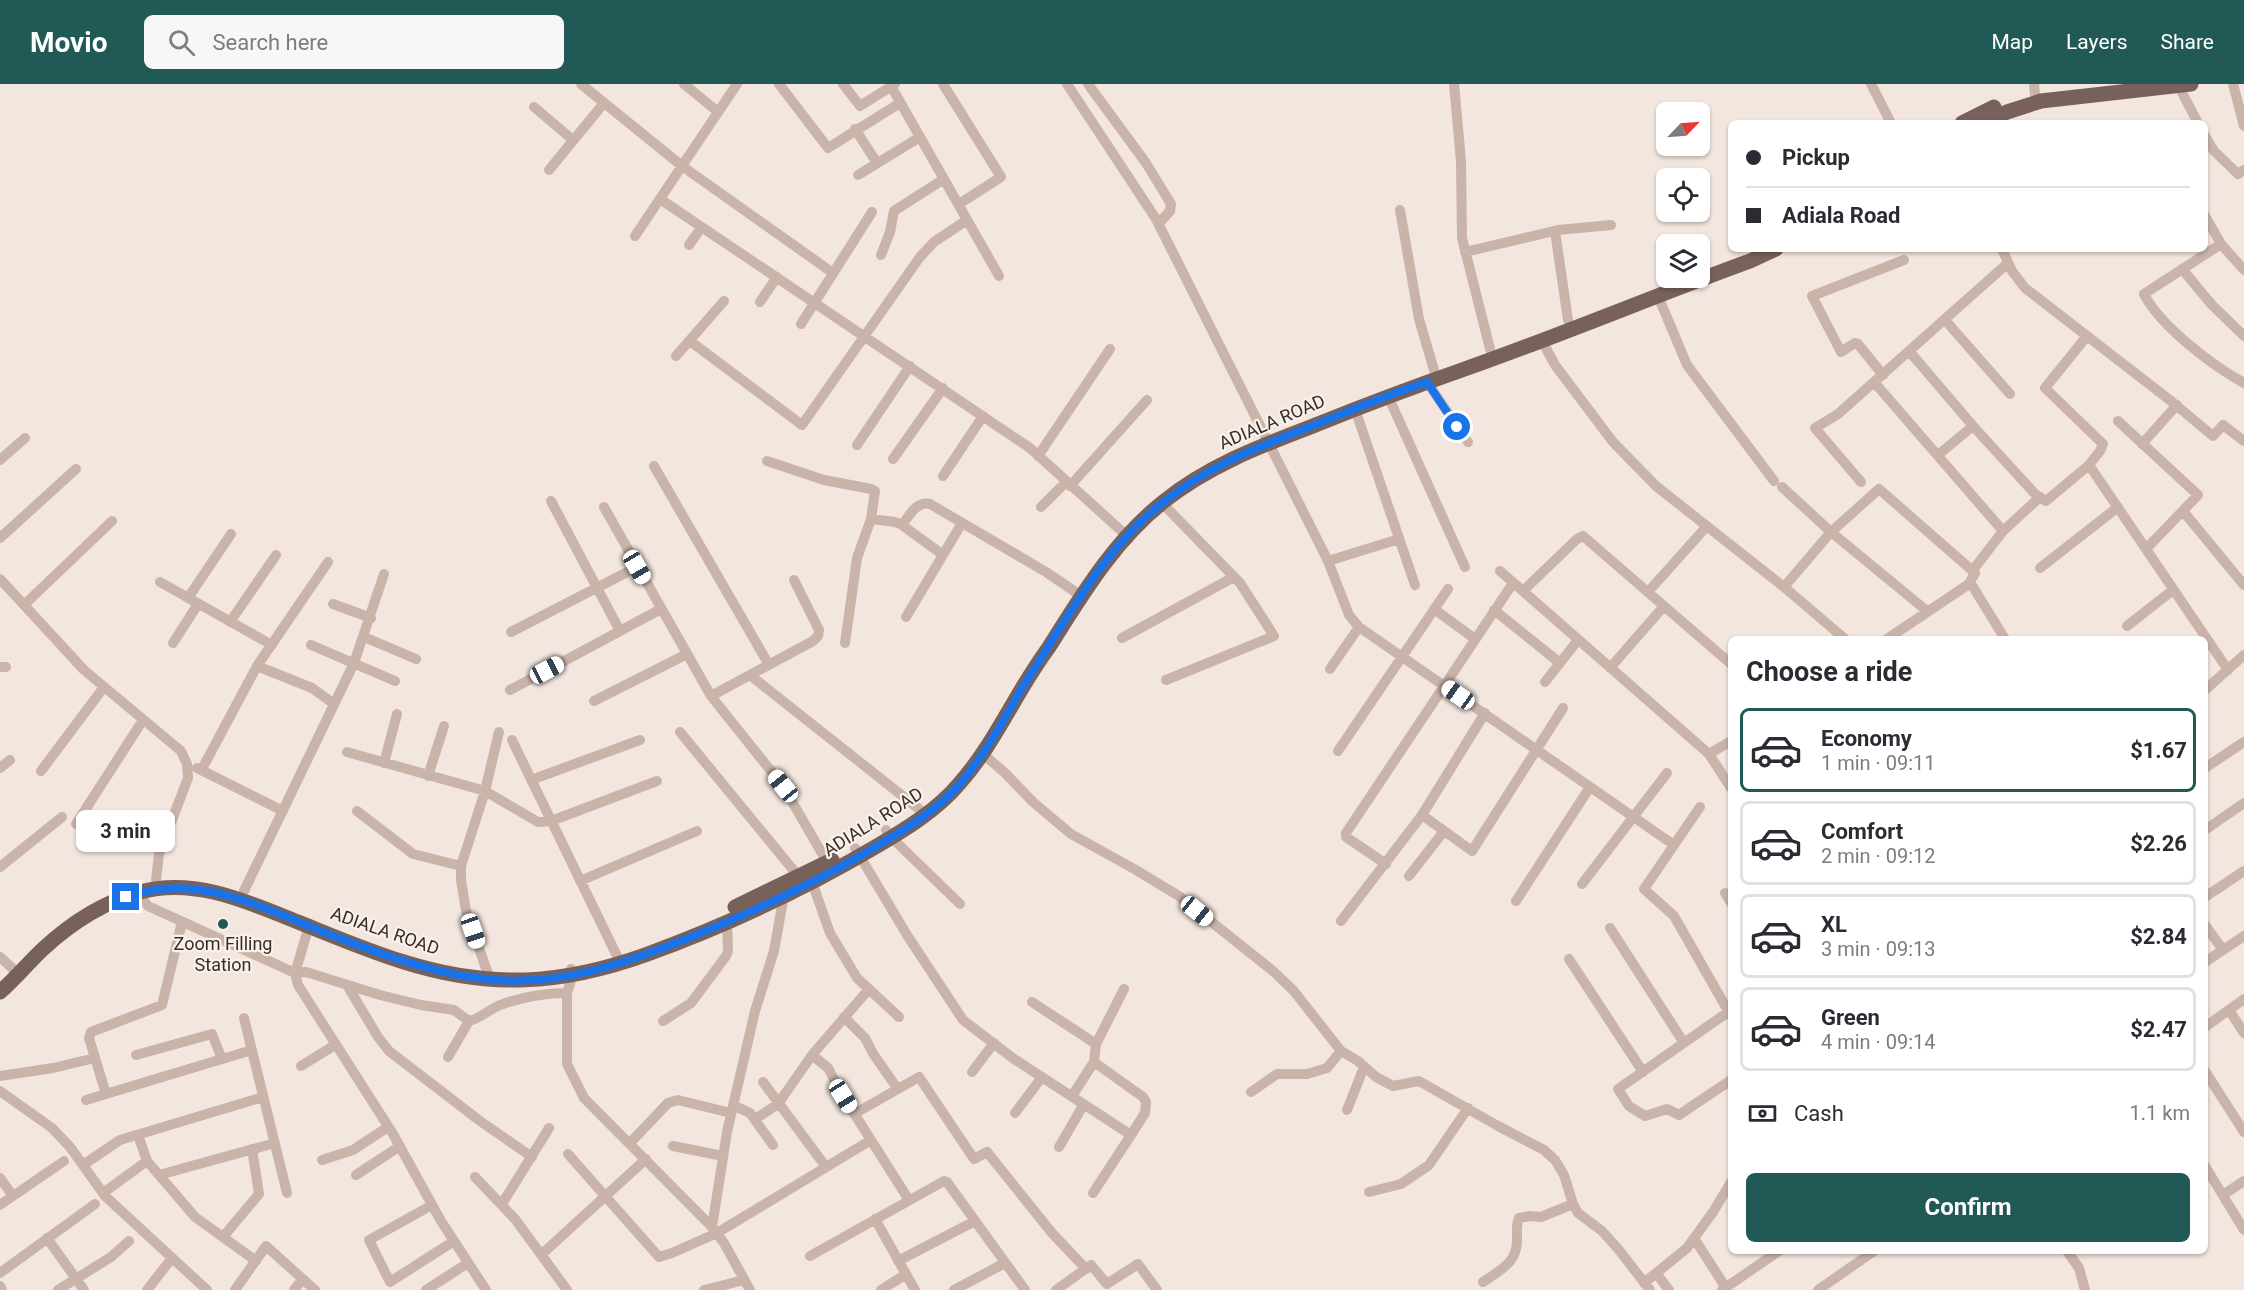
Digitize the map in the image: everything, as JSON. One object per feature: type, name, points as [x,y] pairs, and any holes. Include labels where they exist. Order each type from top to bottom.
[{"type":"main road","points":[[1968,120],[2035,89],[2102,84]]},
{"type":"main road","points":[[1990,120],[2041,101],[2184,85]]},
{"type":"main road","points":[[1710,265],[1746,252]]},
{"type":"main road","name":"ADIALA ROAD","points":[[0,981],[44,938],[94,902],[135,885],[156,880],[209,882],[244,891],[407,955],[487,971],[571,973],[692,928],[805,880],[889,834],[944,800],[958,786],[982,753],[1080,596],[1124,534],[1183,487],[1267,439],[1430,376],[1542,341],[1770,252]]},
{"type":"main road","name":"ADIALA ROAD","points":[[889,834],[938,796],[978,747],[1074,591],[1152,500],[1178,481],[1229,451],[1388,396],[1490,349],[1656,287]]},
{"type":"main road","name":"ADIALA ROAD","points":[[0,992],[49,944],[73,925],[98,909],[157,888],[208,890],[239,898],[405,962],[458,975],[498,980],[601,970],[650,953],[784,895],[827,862],[857,852]]},
{"type":"street","points":[[581,84],[682,166],[832,273]]},
{"type":"street","points":[[684,84],[718,112]]},
{"type":"street","points":[[635,236],[737,84]]},
{"type":"street","points":[[779,84],[828,148],[855,129],[900,103]]},
{"type":"street","points":[[843,84],[860,106],[893,85],[900,103],[999,276]]},
{"type":"street","points":[[943,84],[1001,177],[958,204]]},
{"type":"street","points":[[1067,84],[1159,223],[1328,561],[1349,615],[1359,627],[1674,845]]},
{"type":"street","points":[[1088,84],[1146,163],[1171,204],[1170,211],[1159,223]]},
{"type":"street","points":[[1454,84],[1461,161],[1462,238],[1490,349]]},
{"type":"street","points":[[1871,84],[1889,120]]},
{"type":"street","points":[[2233,84],[2244,126]]},
{"type":"street","points":[[2184,85],[2197,120]]},
{"type":"street","points":[[549,170],[604,103]]},
{"type":"street","points":[[534,107],[573,140]]},
{"type":"street","points":[[855,129],[877,163]]},
{"type":"street","points":[[858,175],[920,137]]},
{"type":"street","points":[[2208,142],[2214,151],[2238,174],[2244,170]]},
{"type":"street","points":[[881,255],[890,232],[894,211],[944,178]]},
{"type":"street","points":[[660,199],[983,416],[1038,456],[1124,534]]},
{"type":"street","points":[[1400,210],[1430,376],[1468,442]]},
{"type":"street","points":[[801,324],[872,212]]},
{"type":"street","points":[[690,341],[802,425],[920,257],[934,242],[967,219]]},
{"type":"street","points":[[2208,221],[2221,244],[2244,270]]},
{"type":"street","points":[[1465,252],[1555,231],[1611,225]]},
{"type":"street","points":[[689,245],[701,228]]},
{"type":"street","points":[[1555,231],[1568,320]]},
{"type":"street","points":[[2221,244],[2144,294],[2148,302],[2172,329],[2206,359],[2244,383]]},
{"type":"street","points":[[2003,252],[2025,288],[2177,405],[2213,436],[2223,425],[2244,441]]},
{"type":"street","points":[[1904,260],[1812,296],[1840,352],[1855,343],[1858,344],[1879,378],[1938,455],[2003,531]]},
{"type":"street","points":[[1861,482],[1815,428],[1838,414],[2008,263]]},
{"type":"street","points":[[2182,269],[2212,305],[2244,336]]},
{"type":"street","points":[[760,302],[777,277]]},
{"type":"street","points":[[1659,296],[1687,365],[1778,484],[1831,532],[1927,611]]},
{"type":"street","points":[[676,356],[724,301]]},
{"type":"street","points":[[1945,320],[2010,394]]},
{"type":"street","points":[[1910,352],[1973,426],[2046,501],[2089,465],[2103,444],[2045,388],[2087,336]]},
{"type":"street","points":[[1542,341],[1556,365],[1613,442],[1656,486],[1784,587],[1841,636]]},
{"type":"street","points":[[1038,456],[1110,349]]},
{"type":"street","points":[[857,445],[910,366]]},
{"type":"street","points":[[893,459],[943,388]]},
{"type":"street","points":[[1388,396],[1465,567]]},
{"type":"street","points":[[1041,507],[1068,484],[1147,400]]},
{"type":"street","points":[[2142,444],[2177,405]]},
{"type":"street","points":[[1354,409],[1415,585]]},
{"type":"street","points":[[943,476],[983,416]]},
{"type":"street","points":[[2118,421],[2198,495],[2146,549]]},
{"type":"street","points":[[1938,455],[1973,426]]},
{"type":"street","points":[[0,460],[25,438]]},
{"type":"street","points":[[767,461],[824,480],[875,491],[872,519],[857,558],[845,643]]},
{"type":"street","points":[[2089,465],[2204,636]]},
{"type":"street","points":[[654,466],[769,665]]},
{"type":"street","points":[[0,538],[76,469]]},
{"type":"street","points":[[1784,587],[1831,532],[1879,489],[1975,573],[1970,582],[1891,636]]},
{"type":"street","points":[[1973,570],[2003,531],[2040,497]]},
{"type":"street","points":[[551,501],[620,631]]},
{"type":"street","points":[[902,525],[917,506],[924,503],[930,504],[1074,591]]},
{"type":"street","points":[[1162,503],[1234,577],[1274,636],[1166,680]]},
{"type":"street","points":[[604,507],[711,696],[783,786],[827,862]]},
{"type":"street","points":[[2040,568],[2118,507]]},
{"type":"street","points":[[2182,511],[2244,585]]},
{"type":"street","points":[[872,519],[902,525],[943,555]]},
{"type":"street","points":[[24,605],[112,521]]},
{"type":"street","points":[[906,617],[962,523]]},
{"type":"street","points":[[1648,592],[1707,526]]},
{"type":"street","points":[[173,642],[231,534]]},
{"type":"street","points":[[1523,591],[1577,539],[1583,536],[1728,660]]},
{"type":"street","points":[[1328,561],[1399,539]]},
{"type":"street","points":[[230,622],[276,555]]},
{"type":"street","points":[[202,769],[257,666],[328,562]]},
{"type":"street","points":[[511,632],[637,567]]},
{"type":"street","points":[[1500,571],[1709,754],[1728,783]]},
{"type":"street","points":[[244,891],[354,663],[384,574]]},
{"type":"street","points":[[1122,638],[1234,577]]},
{"type":"street","points":[[0,579],[84,670],[181,752],[187,765],[188,777],[159,854],[156,880]]},
{"type":"street","points":[[711,696],[813,641],[818,636],[819,630],[794,580]]},
{"type":"street","points":[[160,582],[272,645]]},
{"type":"street","points":[[1970,582],[2003,636]]},
{"type":"street","points":[[1386,864],[1346,837],[1346,833],[1513,583]]},
{"type":"street","points":[[1338,751],[1448,589]]},
{"type":"street","points":[[2127,626],[2173,590]]},
{"type":"street","points":[[333,604],[371,618]]},
{"type":"street","points":[[1610,668],[1664,606]]},
{"type":"street","points":[[510,690],[661,609]]},
{"type":"street","points":[[1434,609],[1475,639]]},
{"type":"street","points":[[1494,610],[1560,663]]},
{"type":"street","points":[[1330,669],[1359,627]]},
{"type":"street","points":[[364,637],[416,659]]},
{"type":"street","points":[[1545,682],[1578,640]]},
{"type":"street","points":[[2208,642],[2228,670]]},
{"type":"street","points":[[311,645],[395,681]]},
{"type":"street","points":[[594,701],[687,654]]},
{"type":"street","points":[[2208,687],[2244,655]]},
{"type":"street","points":[[257,666],[312,688],[334,704]]},
{"type":"street","points":[[750,675],[919,809]]},
{"type":"street","points":[[41,771],[104,687]]},
{"type":"street","points":[[1422,815],[1472,851],[1563,708]]},
{"type":"street","points":[[1341,921],[1422,815],[1485,713]]},
{"type":"street","points":[[384,763],[397,714]]},
{"type":"street","points":[[76,824],[143,720]]},
{"type":"street","points":[[428,776],[444,726]]},
{"type":"street","points":[[487,971],[466,911],[461,866],[485,791],[499,732]]},
{"type":"street","points":[[680,732],[805,880],[830,933],[857,978],[899,1017]]},
{"type":"street","points":[[512,740],[617,956]]},
{"type":"street","points":[[531,780],[640,740]]},
{"type":"street","points":[[2208,766],[2244,742]]},
{"type":"street","points":[[1709,754],[1728,743]]},
{"type":"street","points":[[347,752],[485,791],[538,822],[551,821],[657,781]]},
{"type":"street","points":[[982,753],[1033,802],[1071,834],[1179,896],[1273,971],[1293,990],[1341,1050],[1376,1077],[1393,1086],[1419,1081],[1544,1150],[1555,1160],[1564,1175],[1578,1213],[1602,1231],[1647,1286],[1656,1273],[1687,1248],[1728,1187]]},
{"type":"street","points":[[0,768],[10,759]]},
{"type":"street","points":[[187,765],[202,769],[283,811]]},
{"type":"street","points":[[1582,884],[1666,773]]},
{"type":"street","points":[[1516,901],[1590,787]]},
{"type":"street","points":[[2208,828],[2244,803]]},
{"type":"street","points":[[1700,807],[1644,889],[1674,916],[1728,1010]]},
{"type":"street","points":[[357,811],[413,854],[461,866]]},
{"type":"street","points":[[0,867],[62,817]]},
{"type":"street","points":[[580,881],[697,831]]},
{"type":"street","points":[[1409,876],[1444,831]]},
{"type":"street","points":[[889,834],[960,904]]},
{"type":"street","points":[[857,852],[963,1020],[1042,1077],[1131,1135]]},
{"type":"street","points":[[2208,895],[2244,872]]},
{"type":"street","points":[[138,893],[148,906],[295,973],[306,972],[421,1005],[454,1010],[469,1020],[478,1019],[500,1005],[547,993],[567,993]]},
{"type":"street","points":[[715,1230],[723,1156],[732,1109],[755,1011],[774,951],[784,895]]},
{"type":"street","points":[[663,1021],[691,1003],[726,957],[728,951],[727,921]]},
{"type":"street","points":[[106,1094],[89,1038],[91,1032],[162,1005],[182,922]]},
{"type":"street","points":[[309,926],[295,973],[298,985],[400,1146],[454,1241],[486,1290]]},
{"type":"street","points":[[1610,928],[1684,1043]]},
{"type":"street","points":[[2208,929],[2223,950]]},
{"type":"street","points":[[2208,960],[2244,936]]},
{"type":"street","points":[[0,957],[12,969]]},
{"type":"street","points":[[1569,959],[1643,1072]]},
{"type":"street","points":[[571,973],[567,993],[567,1064],[584,1098],[715,1230],[747,1285],[704,1290]]},
{"type":"street","points":[[347,985],[389,1051],[480,1121],[532,1157]]},
{"type":"street","points":[[755,1119],[778,1104],[812,1054],[869,989]]},
{"type":"street","points":[[1072,1096],[1094,1062],[1096,1044],[1124,989]]},
{"type":"street","points":[[2208,1025],[2244,999]]},
{"type":"street","points":[[1032,1002],[1096,1044]]},
{"type":"street","points":[[2229,1010],[2244,1033]]},
{"type":"street","points":[[1728,1014],[1618,1089],[1629,1106],[1644,1116],[1667,1109],[1679,1115],[1728,1082]]},
{"type":"street","points":[[844,1017],[865,1038],[897,1088]]},
{"type":"street","points":[[244,1018],[287,1193]]},
{"type":"street","points":[[448,1057],[469,1020]]},
{"type":"street","points":[[136,1055],[212,1034],[222,1059]]},
{"type":"street","points":[[972,1072],[994,1043]]},
{"type":"street","points":[[301,1066],[336,1045]]},
{"type":"street","points":[[86,1100],[252,1050]]},
{"type":"street","points":[[1251,1092],[1277,1074],[1307,1074],[1327,1068],[1341,1050]]},
{"type":"street","points":[[812,1054],[828,1068],[854,1114],[909,1200]]},
{"type":"street","points":[[0,1076],[53,1068],[95,1058]]},
{"type":"street","points":[[1093,1193],[1145,1113],[1146,1102],[1143,1097],[1094,1062]]},
{"type":"street","points":[[1347,1110],[1364,1066]]},
{"type":"street","points":[[2208,1076],[2244,1132]]},
{"type":"street","points":[[854,1114],[919,1077],[974,1159],[987,1152],[1052,1233],[1086,1269]]},
{"type":"street","points":[[1015,1113],[1042,1077]]},
{"type":"street","points":[[763,1082],[826,1167]]},
{"type":"street","points":[[0,1091],[52,1128],[70,1147],[103,1193],[207,1290]]},
{"type":"street","points":[[83,1165],[120,1140],[263,1097]]},
{"type":"street","points":[[630,1143],[668,1103],[678,1100],[750,1113],[773,1145]]},
{"type":"street","points":[[1059,1148],[1084,1104]]},
{"type":"street","points":[[1369,1192],[1401,1184],[1429,1165],[1468,1108]]},
{"type":"street","points":[[322,1160],[353,1150],[388,1127]]},
{"type":"street","points":[[502,1204],[549,1128]]},
{"type":"street","points":[[138,1135],[147,1161],[195,1217],[256,1260]]},
{"type":"street","points":[[568,1154],[659,1257],[672,1253],[715,1230],[871,1140]]},
{"type":"street","points":[[159,1175],[268,1144]]},
{"type":"street","points":[[356,1175],[400,1146]]},
{"type":"street","points":[[673,1146],[723,1156]]},
{"type":"street","points":[[223,1237],[260,1194],[252,1149]]},
{"type":"street","points":[[542,1254],[646,1159]]},
{"type":"street","points":[[0,1205],[64,1161]]},
{"type":"street","points":[[103,1193],[147,1161]]},
{"type":"street","points":[[2208,1171],[2244,1230]]},
{"type":"street","points":[[0,1178],[13,1196]]},
{"type":"street","points":[[476,1178],[502,1204],[567,1290]]},
{"type":"street","points":[[810,1256],[944,1181],[1025,1290]]},
{"type":"street","points":[[2223,1195],[2244,1181]]},
{"type":"street","points":[[0,1273],[95,1204]]},
{"type":"street","points":[[432,1204],[369,1240],[390,1282],[454,1241]]},
{"type":"street","points":[[1484,1282],[1510,1264],[1516,1254],[1516,1225],[1519,1218],[1541,1217],[1573,1204]]},
{"type":"street","points":[[875,1219],[915,1290]]},
{"type":"street","points":[[898,1261],[975,1221]]},
{"type":"street","points":[[47,1238],[84,1290]]},
{"type":"street","points":[[1694,1238],[1724,1289],[1775,1254]]},
{"type":"street","points":[[58,1290],[111,1257],[129,1241]]},
{"type":"street","points":[[235,1290],[266,1246],[315,1290]]},
{"type":"street","points":[[1818,1290],[1870,1254]]},
{"type":"street","points":[[2069,1254],[2079,1268],[2084,1288]]},
{"type":"street","points":[[147,1290],[172,1258]]},
{"type":"street","points":[[426,1290],[468,1263]]},
{"type":"street","points":[[954,1290],[1005,1263]]},
{"type":"street","points":[[1056,1290],[1091,1265],[1107,1284],[1138,1264],[1157,1290]]},
{"type":"street","points":[[1656,1273],[1669,1290]]},
{"type":"street","points":[[881,1290],[906,1275]]},
{"type":"street","points":[[294,1290],[303,1279]]},
{"type":"street","points":[[0,1286],[2,1290]]},
{"type":"place","name":"Zoom Filling Station","points":[[223,924]]},
{"type":"route","points":[[126,897],[157,888],[208,890],[239,898],[405,962],[458,975],[498,980],[532,980],[572,976],[601,970],[650,953],[695,936],[812,882],[891,837],[944,800],[958,786],[1005,719],[1080,596],[1104,563],[1127,536],[1158,506],[1183,487],[1232,458],[1427,382],[1457,427]]}]
